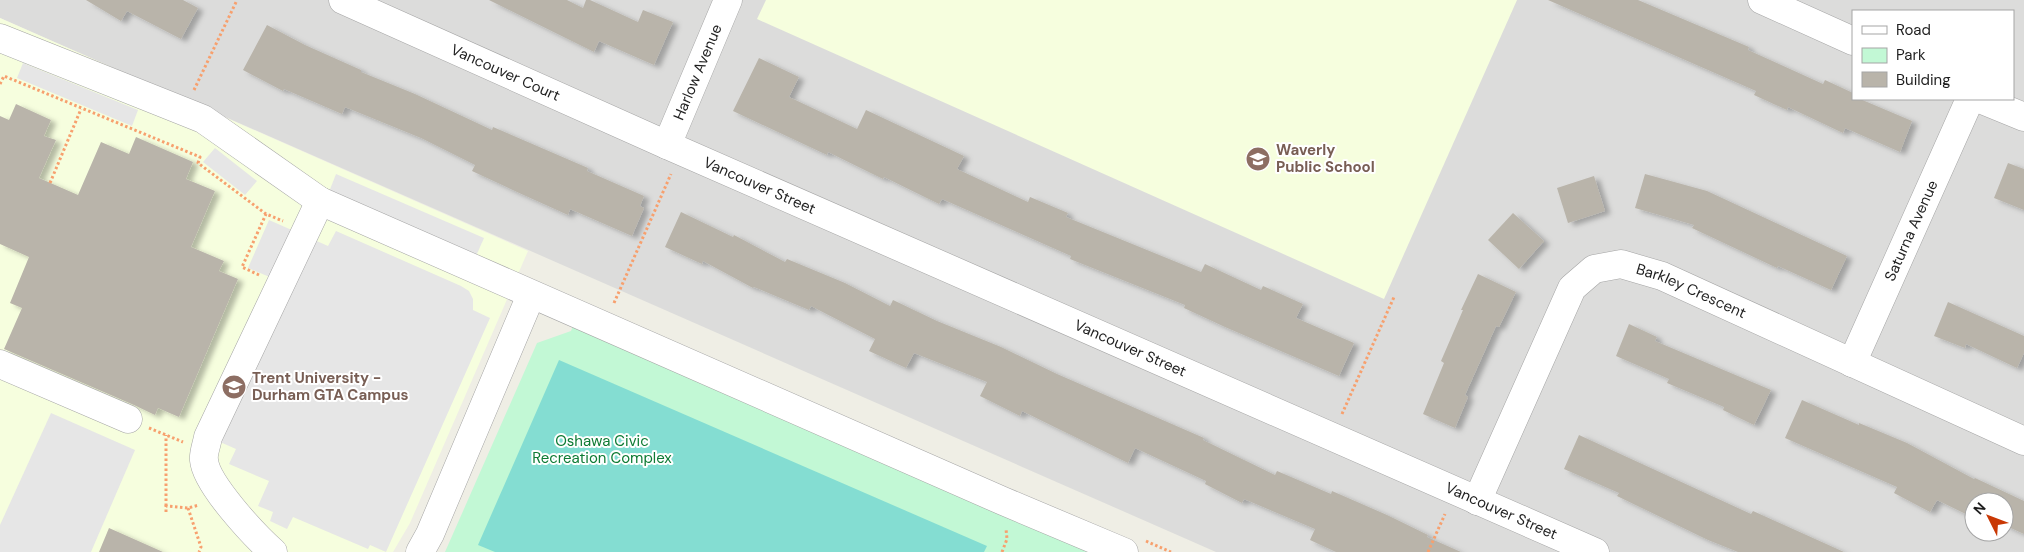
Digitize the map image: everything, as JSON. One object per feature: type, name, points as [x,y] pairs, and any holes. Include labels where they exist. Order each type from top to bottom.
[{"type":"street","name":"Vancouver Court","points":[[343,0],[674,148]]},
{"type":"street","name":"Harlow Avenue","points":[[674,148],[728,0]]},
{"type":"street","points":[[1762,0],[1852,41]]},
{"type":"street","points":[[0,38],[203,119],[320,201],[1124,552]]},
{"type":"street","name":"Saturna Avenue","points":[[1852,363],[1970,100]]},
{"type":"street","points":[[1982,100],[2024,117]]},
{"type":"street","name":"Vancouver Street","points":[[674,148],[1595,552]]},
{"type":"street","points":[[273,552],[215,488],[204,461],[208,438],[320,201]]},
{"type":"street","name":"Barkley Crescent","points":[[1466,496],[1572,288],[1594,269],[1621,264],[1662,276],[2024,441]]},
{"type":"street","points":[[420,552],[430,534],[532,295]]},
{"type":"street","points":[[0,364],[128,419]]},
{"type":"path","points":[[184,111],[237,0]]},
{"type":"path","points":[[0,84],[4,76],[200,157],[198,163],[266,214],[286,222]]},
{"type":"path","points":[[50,183],[81,109]]},
{"type":"path","points":[[611,309],[674,148]]},
{"type":"path","points":[[1332,437],[1394,297]]},
{"type":"path","points":[[128,419],[186,444]]},
{"type":"path","points":[[166,435],[166,512]]},
{"type":"path","points":[[1428,552],[1466,496]]},
{"type":"path","points":[[166,506],[188,508],[199,505]]},
{"type":"path","points":[[188,508],[201,546],[199,552]]},
{"type":"shaded area","points":[[0,0],[2024,0],[2024,552],[1216,552],[0,18]]},
{"type":"shaded area","name":"Waverly Public School","points":[[766,0],[1517,0],[1384,299],[757,19]]},
{"type":"shaded area","name":"Trent University - Durham GTA Campus","points":[[0,18],[528,251],[410,523],[393,552],[0,552]]},
{"type":"shaded area","points":[[23,63],[138,110],[132,126],[17,78]]},
{"type":"shaded area","points":[[215,148],[257,181],[245,195],[203,162]]},
{"type":"shaded area","points":[[336,174],[484,238],[476,256],[329,192]]},
{"type":"shaded area","points":[[269,220],[328,246],[336,231],[461,286],[469,291],[473,299],[473,310],[490,318],[386,552],[370,545],[368,549],[293,517],[287,529],[270,521],[273,512],[258,506],[269,481],[229,464],[236,449],[220,442],[289,285],[248,268]]},
{"type":"shaded area","points":[[51,413],[135,450],[91,552],[0,552],[0,525]]},
{"type":"green space","name":"Oshawa Civic Recreation Complex","points":[[573,326],[1089,552],[445,552],[537,343],[571,331]]},
{"type":"green space","name":"Oshawa Civic Recreation Complex","points":[[559,360],[987,546],[984,552],[495,552],[478,545]]},
{"type":"building","points":[[86,0],[183,0],[198,8],[181,39],[127,11],[121,21]]},
{"type":"building","points":[[489,0],[567,0],[583,8],[586,0],[590,0],[638,22],[643,10],[673,22],[654,65],[599,41],[594,52]]},
{"type":"building","points":[[1548,0],[1638,0],[1749,47],[1748,50],[1823,84],[1825,80],[1852,93],[1852,100],[1862,100],[1912,121],[1900,152],[1845,128],[1843,133],[1788,107],[1787,110],[1754,95],[1756,91]]},
{"type":"building","points":[[267,25],[305,45],[361,70],[361,72],[415,94],[492,130],[493,127],[588,168],[587,171],[644,196],[640,206],[644,208],[632,236],[570,209],[568,215],[517,192],[472,171],[475,165],[421,138],[345,107],[342,114],[284,89],[283,91],[243,70]]},
{"type":"building","points":[[759,58],[799,77],[789,97],[857,129],[866,110],[964,156],[957,169],[1028,202],[1030,197],[1068,213],[1066,217],[1201,272],[1205,264],[1261,290],[1263,286],[1303,304],[1296,318],[1354,343],[1339,376],[1225,327],[1184,308],[1185,305],[1070,259],[1071,256],[942,199],[939,204],[884,177],[883,179],[828,152],[827,155],[733,111]]},
{"type":"building","points":[[16,104],[51,120],[44,136],[56,140],[39,178],[78,195],[101,142],[129,154],[136,137],[193,162],[186,179],[215,191],[191,247],[224,261],[219,271],[238,279],[179,417],[158,408],[155,415],[4,349],[22,308],[10,303],[29,257],[0,244],[0,116],[9,120]]},
{"type":"building","points":[[2008,163],[2024,169],[2024,210],[1994,198]]},
{"type":"building","points":[[1645,174],[1707,191],[1847,256],[1831,290],[1778,266],[1777,268],[1692,228],[1694,225],[1635,208]]},
{"type":"building","points":[[1594,176],[1605,211],[1568,223],[1557,188]]},
{"type":"building","points":[[681,212],[733,237],[734,235],[785,262],[787,259],[845,283],[890,306],[893,300],[937,321],[1001,347],[1057,374],[1204,438],[1203,440],[1275,475],[1277,471],[1331,494],[1332,491],[1387,515],[1428,535],[1427,537],[1461,552],[1336,552],[1310,540],[1315,529],[1244,499],[1242,503],[1205,484],[1206,481],[1135,448],[1128,463],[1022,411],[1020,416],[980,396],[987,382],[914,353],[906,368],[869,351],[875,339],[811,306],[809,310],[753,288],[703,261],[702,264],[665,247]]},
{"type":"building","points":[[1513,213],[1544,241],[1519,269],[1488,240]]},
{"type":"building","points":[[1478,274],[1516,292],[1499,327],[1496,326],[1465,395],[1468,397],[1455,428],[1423,414],[1444,363],[1441,361],[1463,310],[1461,310]]},
{"type":"building","points":[[1948,302],[2024,336],[2024,353],[2017,368],[1966,344],[1965,348],[1934,336]]},
{"type":"building","points":[[1629,324],[1657,337],[1655,341],[1771,390],[1754,425],[1723,410],[1724,407],[1667,383],[1669,379],[1616,356]]},
{"type":"building","points":[[1802,400],[1859,425],[1859,423],[1907,443],[1974,479],[2005,492],[1964,492],[1964,513],[1937,500],[1930,512],[1894,493],[1897,487],[1785,438]]},
{"type":"building","points":[[1579,435],[1751,514],[1753,511],[1844,552],[1738,552],[1708,540],[1617,496],[1619,493],[1564,469]]},
{"type":"building","points":[[2014,496],[2024,501],[2024,534],[2014,530]]},
{"type":"building","points":[[109,528],[163,552],[99,552]]},
{"type":"place","name":"Waverly Public School","points":[[1258,159]]},
{"type":"place","name":"Trent University - Durham GTA Campus","points":[[234,387]]}]
